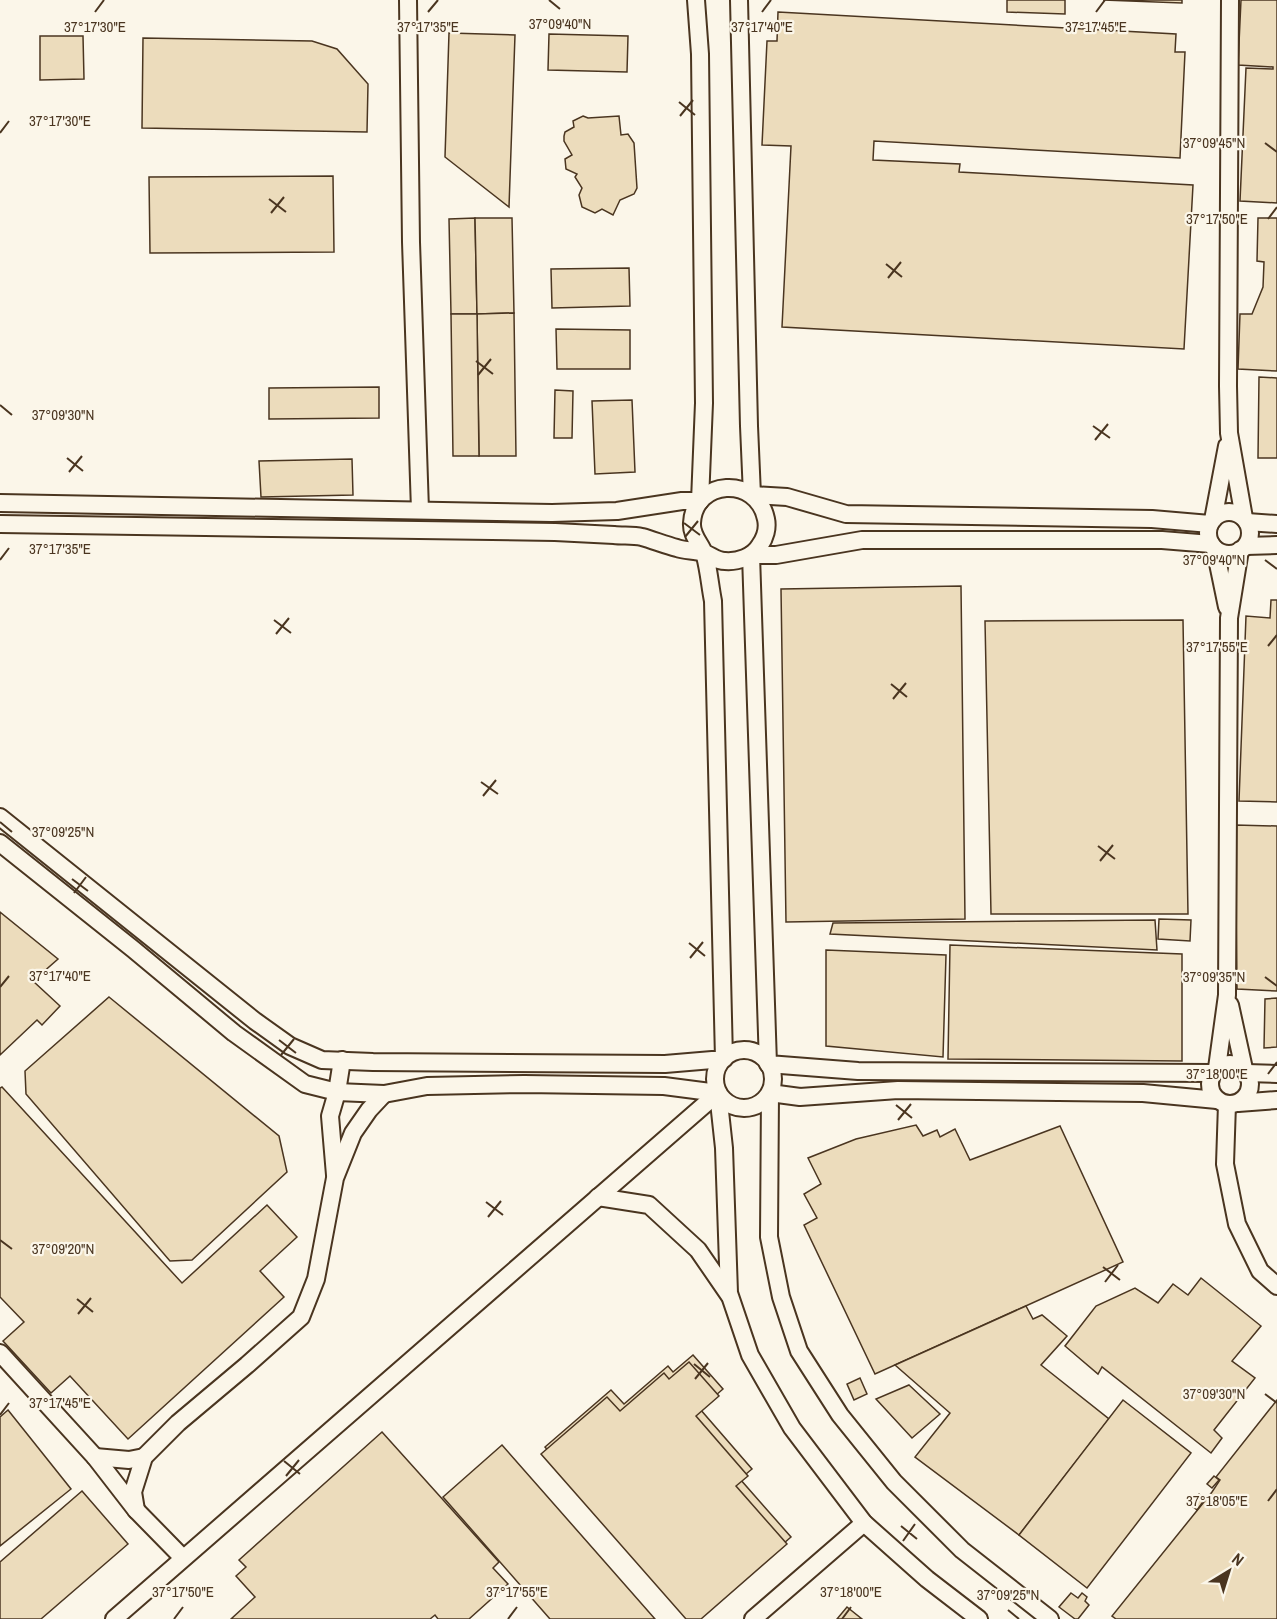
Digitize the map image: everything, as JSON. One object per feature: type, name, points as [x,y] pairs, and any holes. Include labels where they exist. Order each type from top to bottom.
[{"type":"street","points":[[408,0],[411,242],[420,510]]},
{"type":"street","points":[[696,0],[700,54],[704,404],[700,501]]},
{"type":"street","points":[[739,0],[748,426],[752,495]]},
{"type":"street","points":[[1227,996],[1250,1080],[1248,1093],[1227,1102],[1213,1095],[1209,1084],[1215,1070],[1227,996],[1229,618],[1243,548],[1250,533],[1245,520],[1229,433],[1230,0]]},
{"type":"street","points":[[1229,433],[1212,522],[1208,531],[1229,618]]},
{"type":"street","points":[[0,524],[555,532],[640,537],[679,549],[705,553],[724,561],[740,560],[751,555],[760,546],[766,534],[767,523],[764,510],[748,492],[728,487],[711,492],[700,501],[692,524],[694,537],[705,553],[713,601],[724,1059]]},
{"type":"street","points":[[752,495],[787,497],[846,514],[1212,522]]},
{"type":"street","points":[[0,503],[552,513],[617,511],[682,501],[700,501]]},
{"type":"street","points":[[1212,522],[1218,515],[1234,512],[1245,520],[1277,524]]},
{"type":"street","points":[[751,555],[776,555],[862,540],[1162,540],[1213,546],[1228,554],[1243,548],[1277,545]]},
{"type":"street","points":[[751,555],[768,1064],[773,1077],[770,1093],[769,1237],[781,1297],[799,1351],[840,1415],[894,1482],[962,1550],[1050,1619]]},
{"type":"street","points":[[0,817],[255,1021],[290,1046],[322,1060],[665,1064],[724,1059]]},
{"type":"street","points":[[0,843],[234,1033],[305,1084],[330,1116]]},
{"type":"street","points":[[730,1297],[724,1148],[715,1073],[724,1059],[736,1051],[748,1051],[761,1056],[768,1064],[858,1071],[1215,1070],[1228,1064],[1234,1064],[1246,1071],[1277,1074]]},
{"type":"street","points":[[335,1178],[330,1116],[337,1092],[342,1060]]},
{"type":"street","points":[[305,1084],[337,1092],[384,1094],[427,1086],[524,1084],[664,1086],[718,1093],[732,1106],[742,1108],[756,1106],[770,1093]]},
{"type":"street","points":[[770,1093],[800,1097],[898,1090],[1143,1093],[1227,1102],[1277,1100]]},
{"type":"street","points":[[114,1619],[718,1093]]},
{"type":"street","points":[[136,1510],[133,1492],[144,1457],[178,1423],[300,1317],[316,1279],[335,1178],[353,1133],[384,1094]]},
{"type":"street","points":[[1227,1102],[1225,1164],[1237,1224],[1260,1271],[1277,1287]]},
{"type":"street","points":[[598,1197],[649,1205],[698,1250],[730,1297],[750,1355],[792,1428],[864,1523],[927,1579],[980,1619]]},
{"type":"street","points":[[0,1353],[95,1457],[136,1510],[183,1558]]},
{"type":"street","points":[[95,1457],[129,1460],[144,1457]]},
{"type":"street","points":[[753,1619],[864,1523]]},
{"type":"building","points":[[1007,0],[1065,0],[1065,14],[1007,12]]},
{"type":"building","points":[[1103,0],[1182,0],[1182,3]]},
{"type":"building","points":[[1241,0],[1277,0],[1277,203],[1240,201],[1246,68],[1273,69],[1273,67],[1238,65]]},
{"type":"building","points":[[778,12],[1176,34],[1175,52],[1185,52],[1180,158],[874,141],[873,160],[960,164],[959,172],[1193,185],[1184,349],[782,327],[791,146],[762,145],[767,41],[777,41]]},
{"type":"building","points":[[449,33],[515,35],[509,207],[445,157]]},
{"type":"building","points":[[549,34],[628,36],[627,72],[548,70]]},
{"type":"building","points":[[40,36],[83,36],[84,79],[40,80]]},
{"type":"building","points":[[143,38],[312,41],[337,49],[368,84],[367,132],[142,128]]},
{"type":"building","points":[[583,116],[588,118],[619,116],[621,135],[628,134],[634,143],[637,188],[634,194],[620,200],[613,215],[602,209],[595,213],[582,207],[579,195],[582,188],[575,177],[577,174],[566,169],[565,159],[572,155],[564,141],[565,132],[574,127],[573,121]]},
{"type":"building","points":[[333,176],[334,252],[150,253],[149,177]]},
{"type":"building","points":[[475,218],[477,314],[451,314],[449,219]]},
{"type":"building","points":[[475,218],[512,218],[514,313],[477,314]]},
{"type":"building","points":[[1258,218],[1277,218],[1277,371],[1238,369],[1240,314],[1252,314],[1263,287],[1264,262],[1257,261]]},
{"type":"building","points":[[629,268],[630,306],[552,308],[551,269]]},
{"type":"building","points":[[514,313],[516,456],[479,456],[477,314]]},
{"type":"building","points":[[451,314],[477,314],[479,456],[453,456]]},
{"type":"building","points":[[556,329],[630,330],[630,369],[557,369]]},
{"type":"building","points":[[1259,377],[1277,378],[1277,458],[1258,458]]},
{"type":"building","points":[[379,387],[379,418],[269,419],[269,388]]},
{"type":"building","points":[[555,390],[573,391],[572,438],[554,438]]},
{"type":"building","points":[[632,400],[635,472],[595,474],[592,401]]},
{"type":"building","points":[[352,459],[353,495],[261,497],[259,461]]},
{"type":"building","points":[[961,586],[965,919],[786,922],[781,589]]},
{"type":"building","points":[[1271,600],[1277,600],[1277,802],[1239,801],[1246,616],[1270,618]]},
{"type":"building","points":[[1183,620],[1188,914],[991,914],[985,621]]},
{"type":"building","points":[[1235,825],[1277,826],[1277,991],[1237,989]]},
{"type":"building","points":[[0,912],[58,959],[33,981],[60,1006],[42,1025],[37,1020],[0,1055]]},
{"type":"building","points":[[1159,919],[1191,920],[1190,941],[1158,939]]},
{"type":"building","points":[[1155,920],[1157,950],[830,934],[833,923]]},
{"type":"building","points":[[950,945],[1182,954],[1182,1061],[948,1059]]},
{"type":"building","points":[[826,950],[946,955],[943,1057],[826,1046]]},
{"type":"building","points":[[109,997],[279,1136],[287,1172],[192,1260],[170,1261],[26,1094],[25,1071]]},
{"type":"building","points":[[1277,998],[1277,1047],[1264,1048],[1265,999]]},
{"type":"building","points":[[2,1087],[182,1283],[267,1205],[297,1237],[260,1271],[284,1297],[128,1439],[70,1376],[51,1393],[3,1341],[24,1322],[0,1297],[0,1088]]},
{"type":"building","points":[[916,1125],[923,1136],[937,1130],[940,1137],[955,1129],[970,1160],[1060,1126],[1123,1262],[875,1374],[804,1225],[817,1218],[804,1194],[821,1184],[808,1158],[856,1139]]},
{"type":"building","points":[[1201,1278],[1261,1326],[1232,1361],[1255,1378],[1214,1430],[1222,1438],[1211,1453],[1102,1367],[1098,1374],[1065,1346],[1096,1306],[1135,1288],[1158,1303],[1173,1284],[1188,1295]]},
{"type":"building","points":[[1026,1306],[1033,1319],[1042,1315],[1067,1336],[1041,1365],[1109,1419],[1019,1535],[915,1457],[950,1413],[895,1365]]},
{"type":"building","points":[[693,1355],[723,1389],[700,1409],[752,1469],[740,1479],[791,1537],[697,1619],[545,1447],[611,1390],[624,1404],[668,1366],[673,1372]]},
{"type":"building","points":[[689,1362],[719,1396],[696,1416],[748,1476],[736,1486],[787,1544],[701,1619],[686,1619],[541,1454],[607,1397],[620,1411],[664,1373],[669,1379]]},
{"type":"building","points":[[860,1378],[867,1394],[854,1400],[847,1384]]},
{"type":"building","points":[[909,1385],[940,1414],[912,1438],[876,1399]]},
{"type":"building","points":[[1123,1400],[1191,1453],[1087,1588],[1019,1535]]},
{"type":"building","points":[[1277,1400],[1277,1619],[1116,1619],[1112,1616],[1212,1492],[1220,1480],[1216,1477]]},
{"type":"building","points":[[8,1410],[71,1489],[0,1546],[0,1417]]},
{"type":"building","points":[[382,1432],[499,1562],[493,1568],[508,1584],[469,1619],[438,1619],[435,1615],[430,1619],[231,1619],[255,1597],[236,1576],[246,1567],[239,1560]]},
{"type":"building","points":[[502,1445],[655,1619],[550,1619],[443,1497]]},
{"type":"building","points":[[1214,1476],[1219,1480],[1212,1488],[1207,1484]]},
{"type":"building","points":[[82,1491],[128,1544],[41,1619],[0,1619],[0,1562]]},
{"type":"building","points":[[1199,1494],[1205,1499],[1197,1510],[1191,1505]]},
{"type":"building","points":[[1071,1593],[1078,1598],[1082,1593],[1087,1597],[1085,1601],[1089,1605],[1078,1619],[1059,1607]]},
{"type":"building","points":[[847,1607],[862,1619],[837,1619]]}]
